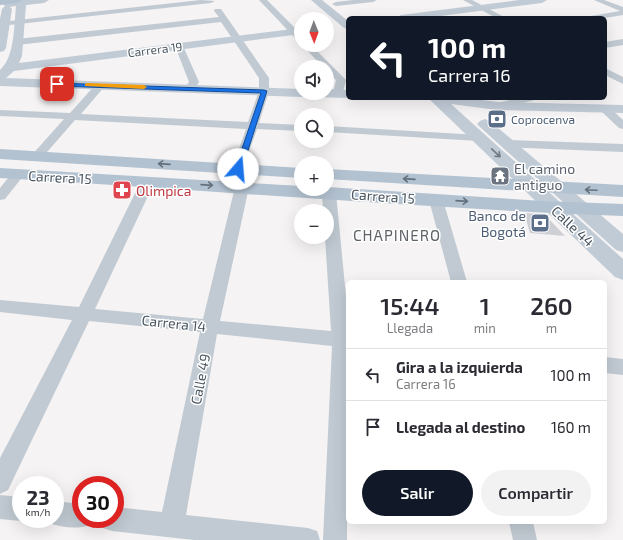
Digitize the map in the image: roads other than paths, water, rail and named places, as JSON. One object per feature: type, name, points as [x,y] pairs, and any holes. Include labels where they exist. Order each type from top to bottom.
[{"type":"main road","name":"Carrera 15","points":[[0,154],[294,173]]},
{"type":"main road","name":"Carrera 15","points":[[9,174],[242,187],[294,185]]},
{"type":"main road","name":"Carrera 15","points":[[334,184],[532,187]]},
{"type":"main road","name":"Carrera 15","points":[[334,185],[436,200],[557,198],[623,191]]},
{"type":"main road","name":"Carrera 15","points":[[557,198],[582,209],[623,210]]},
{"type":"street","points":[[11,2],[44,0]]},
{"type":"street","points":[[2,24],[210,0],[239,39],[264,78],[264,91],[254,125],[238,169]]},
{"type":"street","points":[[262,0],[294,30]]},
{"type":"street","points":[[316,0],[346,21]]},
{"type":"street","points":[[333,2],[373,0]]},
{"type":"street","points":[[467,0],[498,16]]},
{"type":"street","points":[[417,16],[542,0]]},
{"type":"street","points":[[598,0],[623,10]]},
{"type":"street","points":[[0,77],[10,68],[16,56],[19,22],[11,2]]},
{"type":"street","points":[[0,46],[2,24],[11,2]]},
{"type":"street","points":[[333,2],[346,19]]},
{"type":"street","points":[[604,16],[623,13]]},
{"type":"street","points":[[17,42],[224,19]]},
{"type":"street","points":[[334,27],[346,24]]},
{"type":"street","name":"Carrera 19","points":[[10,68],[179,46],[294,34]]},
{"type":"street","points":[[607,45],[623,42]]},
{"type":"street","points":[[179,46],[194,82],[189,89]]},
{"type":"street","points":[[313,52],[341,80],[343,94]]},
{"type":"street","points":[[607,72],[621,78]]},
{"type":"street","points":[[607,80],[621,78]]},
{"type":"street","points":[[0,82],[294,92]]},
{"type":"street","points":[[37,156],[100,86]]},
{"type":"street","name":"Calle 44","points":[[438,100],[532,187],[557,198]]},
{"type":"street","points":[[458,100],[498,106],[623,109]]},
{"type":"street","name":"Calle 44","points":[[458,100],[508,144],[623,272]]},
{"type":"street","points":[[498,106],[523,100]]},
{"type":"street","points":[[605,109],[623,126]]},
{"type":"street","points":[[0,113],[294,128]]},
{"type":"street","points":[[334,129],[479,138]]},
{"type":"street","points":[[508,144],[623,148]]},
{"type":"street","points":[[0,196],[9,174]]},
{"type":"street","points":[[0,482],[84,314],[148,181]]},
{"type":"street","name":"Calle 49","points":[[172,525],[210,326],[242,187]]},
{"type":"street","points":[[329,196],[345,340],[335,540]]},
{"type":"street","points":[[436,200],[458,280]]},
{"type":"street","name":"Calle 44","points":[[582,209],[623,245]]},
{"type":"street","name":"Carrera 14","points":[[0,306],[345,340]]},
{"type":"street","points":[[607,365],[623,367]]},
{"type":"street","points":[[0,507],[12,509]]},
{"type":"street","points":[[124,520],[172,525],[250,537],[308,540]]},
{"type":"street","points":[[521,524],[525,540]]},
{"type":"place","name":"Coprocenva","points":[[497,119]]},
{"type":"place","name":"El camino antiguo","points":[[500,176]]},
{"type":"place","name":"Olimpica","points":[[122,190]]},
{"type":"place","name":"Banco de Bogotá","points":[[540,223]]},
{"type":"district","name":"CHAPINERO","points":[[397,235]]}]
